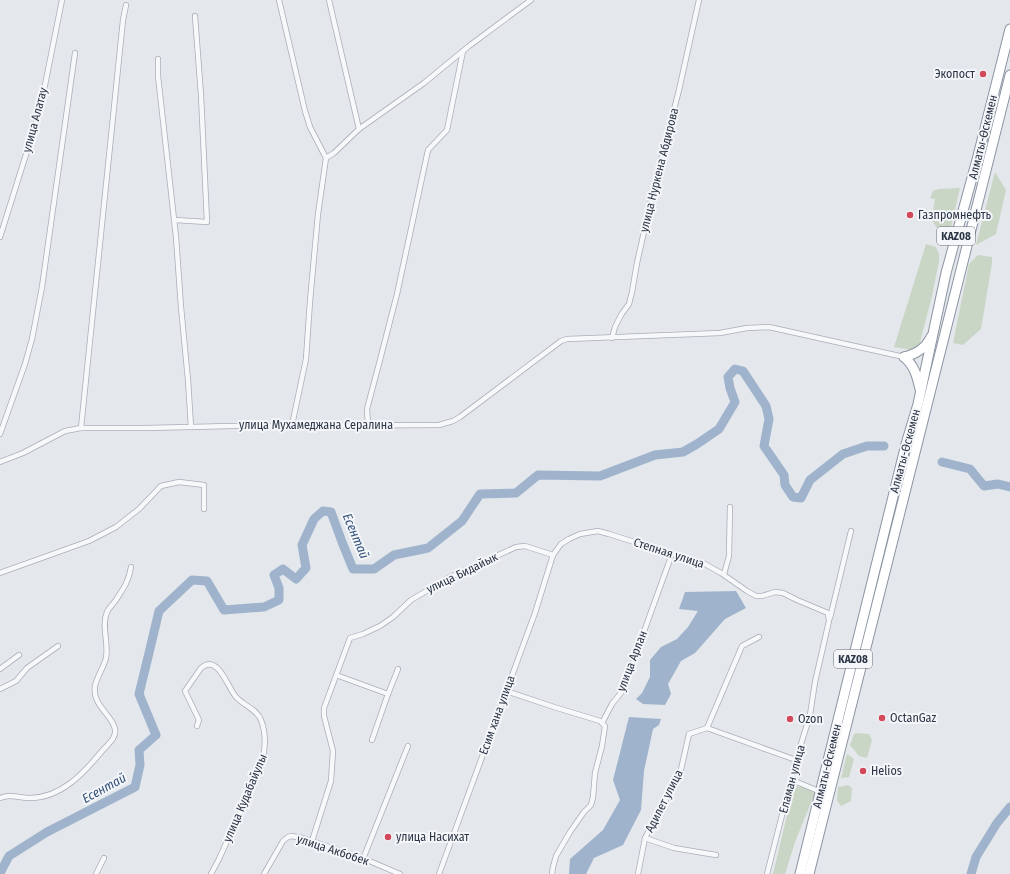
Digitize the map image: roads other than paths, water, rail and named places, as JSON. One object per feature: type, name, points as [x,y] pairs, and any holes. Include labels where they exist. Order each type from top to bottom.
[{"type":"highway","name":"Алматы-Өскемен","points":[[800,874],[906,444],[918,404],[946,273],[978,156],[1010,29]]},
{"type":"highway","name":"Алматы-Өскемен","points":[[809,874],[1010,75]]},
{"type":"highway","points":[[904,357],[911,356],[921,350],[933,332]]},
{"type":"highway","points":[[904,357],[914,368],[920,391]]},
{"type":"street","name":"улица Алатау","points":[[0,237],[40,110],[62,0]]},
{"type":"street","points":[[279,0],[305,111],[310,127],[326,158],[318,214],[306,359],[292,426]]},
{"type":"street","points":[[329,0],[359,129]]},
{"type":"street","points":[[326,158],[334,153],[359,129],[424,83],[469,46],[531,0]]},
{"type":"street","name":"улица Нуркена Абдирова","points":[[612,338],[615,327],[621,315],[629,304],[654,187],[679,90],[699,0]]},
{"type":"street","points":[[81,428],[123,20],[126,5]]},
{"type":"street","points":[[174,220],[207,222],[201,95],[195,16]]},
{"type":"street","points":[[368,425],[367,409],[397,294],[428,150],[447,130],[463,52]]},
{"type":"street","points":[[0,434],[25,364],[32,339],[42,287],[75,53]]},
{"type":"street","points":[[158,59],[158,76],[174,220],[191,427]]},
{"type":"street","name":"улица Мухамеджана Сералина","points":[[0,462],[65,431],[81,428],[439,425],[453,421],[460,417],[561,341],[567,339],[720,333],[747,328],[769,327],[904,357]]},
{"type":"street","points":[[0,573],[89,540],[116,527],[138,509],[161,486],[179,482],[204,485],[204,509]]},
{"type":"street","points":[[724,574],[729,556],[730,507]]},
{"type":"street","name":"Степная улица","points":[[553,555],[560,544],[569,539],[580,534],[598,531],[703,563],[724,574],[756,596],[762,596],[775,592],[783,593],[828,613]]},
{"type":"street","points":[[829,622],[851,531]]},
{"type":"street","name":"улица Бидайык","points":[[336,675],[350,638],[380,626],[394,617],[411,600],[435,586],[455,575],[516,547],[525,546],[553,555]]},
{"type":"street","name":"улица Арлан","points":[[552,874],[556,856],[574,826],[590,804],[593,796],[595,773],[602,746],[605,726],[602,723],[612,704],[624,689],[672,554]]},
{"type":"street","name":"Есим хана улица","points":[[439,874],[535,613],[553,555]]},
{"type":"street","points":[[0,798],[9,796],[31,798],[44,796],[63,789],[78,778],[114,737],[116,730],[113,722],[102,709],[95,696],[95,686],[106,657],[105,618],[130,576],[131,567]]},
{"type":"street","name":"Еламан улица","points":[[767,874],[796,760],[810,715],[815,682],[829,622],[828,613]]},
{"type":"street","points":[[759,637],[742,646],[707,728],[796,760]]},
{"type":"street","points":[[0,689],[16,681],[27,668],[58,646]]},
{"type":"street","points":[[0,669],[19,655]]},
{"type":"street","name":"улица Кудабайулы","points":[[197,726],[199,720],[185,691],[201,668],[208,664],[218,669],[236,698],[255,711],[261,720],[265,736],[265,750],[261,766],[211,874]]},
{"type":"street","points":[[372,740],[398,669]]},
{"type":"street","points":[[312,841],[331,781],[333,751],[324,716],[324,708],[336,675],[388,694]]},
{"type":"street","points":[[506,691],[600,721],[602,723]]},
{"type":"street","name":"Адилет улица","points":[[638,874],[644,838],[680,774],[689,734],[707,728]]},
{"type":"street","points":[[363,859],[408,746]]},
{"type":"street","points":[[792,780],[821,792]]},
{"type":"street","name":"улица Акбобек","points":[[264,874],[283,841],[292,836],[312,841],[400,874]]},
{"type":"street","points":[[644,838],[674,848],[716,855]]},
{"type":"street","points":[[96,874],[104,858]]},
{"type":"water","points":[[736,591],[746,608],[725,619],[695,653],[681,661],[668,684],[671,694],[665,705],[643,704],[636,699],[642,693],[650,677],[650,660],[661,647],[677,639],[688,627],[698,611],[679,609],[685,592]]},
{"type":"water","points":[[629,717],[661,719],[659,725],[653,729],[644,771],[641,810],[623,845],[594,858],[586,874],[569,874],[570,859],[603,830],[620,800],[613,780]]},
{"type":"waterway","name":"Есентай","points":[[0,873],[9,856],[47,832],[135,787],[140,765],[139,750],[156,735],[139,694],[159,611],[192,580],[207,581],[224,610],[264,607],[279,600],[279,588],[274,575],[283,569],[296,579],[306,568],[302,545],[314,519],[323,511],[331,512],[353,569],[374,569],[394,555],[428,548],[462,521],[480,494],[516,493],[538,475],[600,476],[655,455],[683,452],[719,429],[735,402],[728,377],[735,369],[743,371],[766,406],[769,419],[764,446],[784,475],[785,485],[793,497],[801,498],[810,480],[843,454],[867,446],[884,446]]},
{"type":"waterway","name":"Есентай","points":[[942,462],[970,469],[984,486],[998,484],[1010,487]]},
{"type":"waterway","points":[[971,874],[976,857],[997,823],[1010,807]]},
{"type":"place","name":"Экопост","points":[[983,74]]},
{"type":"place","name":"Газпромнефть","points":[[910,215]]},
{"type":"place","name":"OctanGaz","points":[[882,718]]},
{"type":"place","name":"Ozon","points":[[790,719]]},
{"type":"place","name":"Helios","points":[[863,771]]},
{"type":"place","name":"улица Насихат","points":[[388,837]]}]
